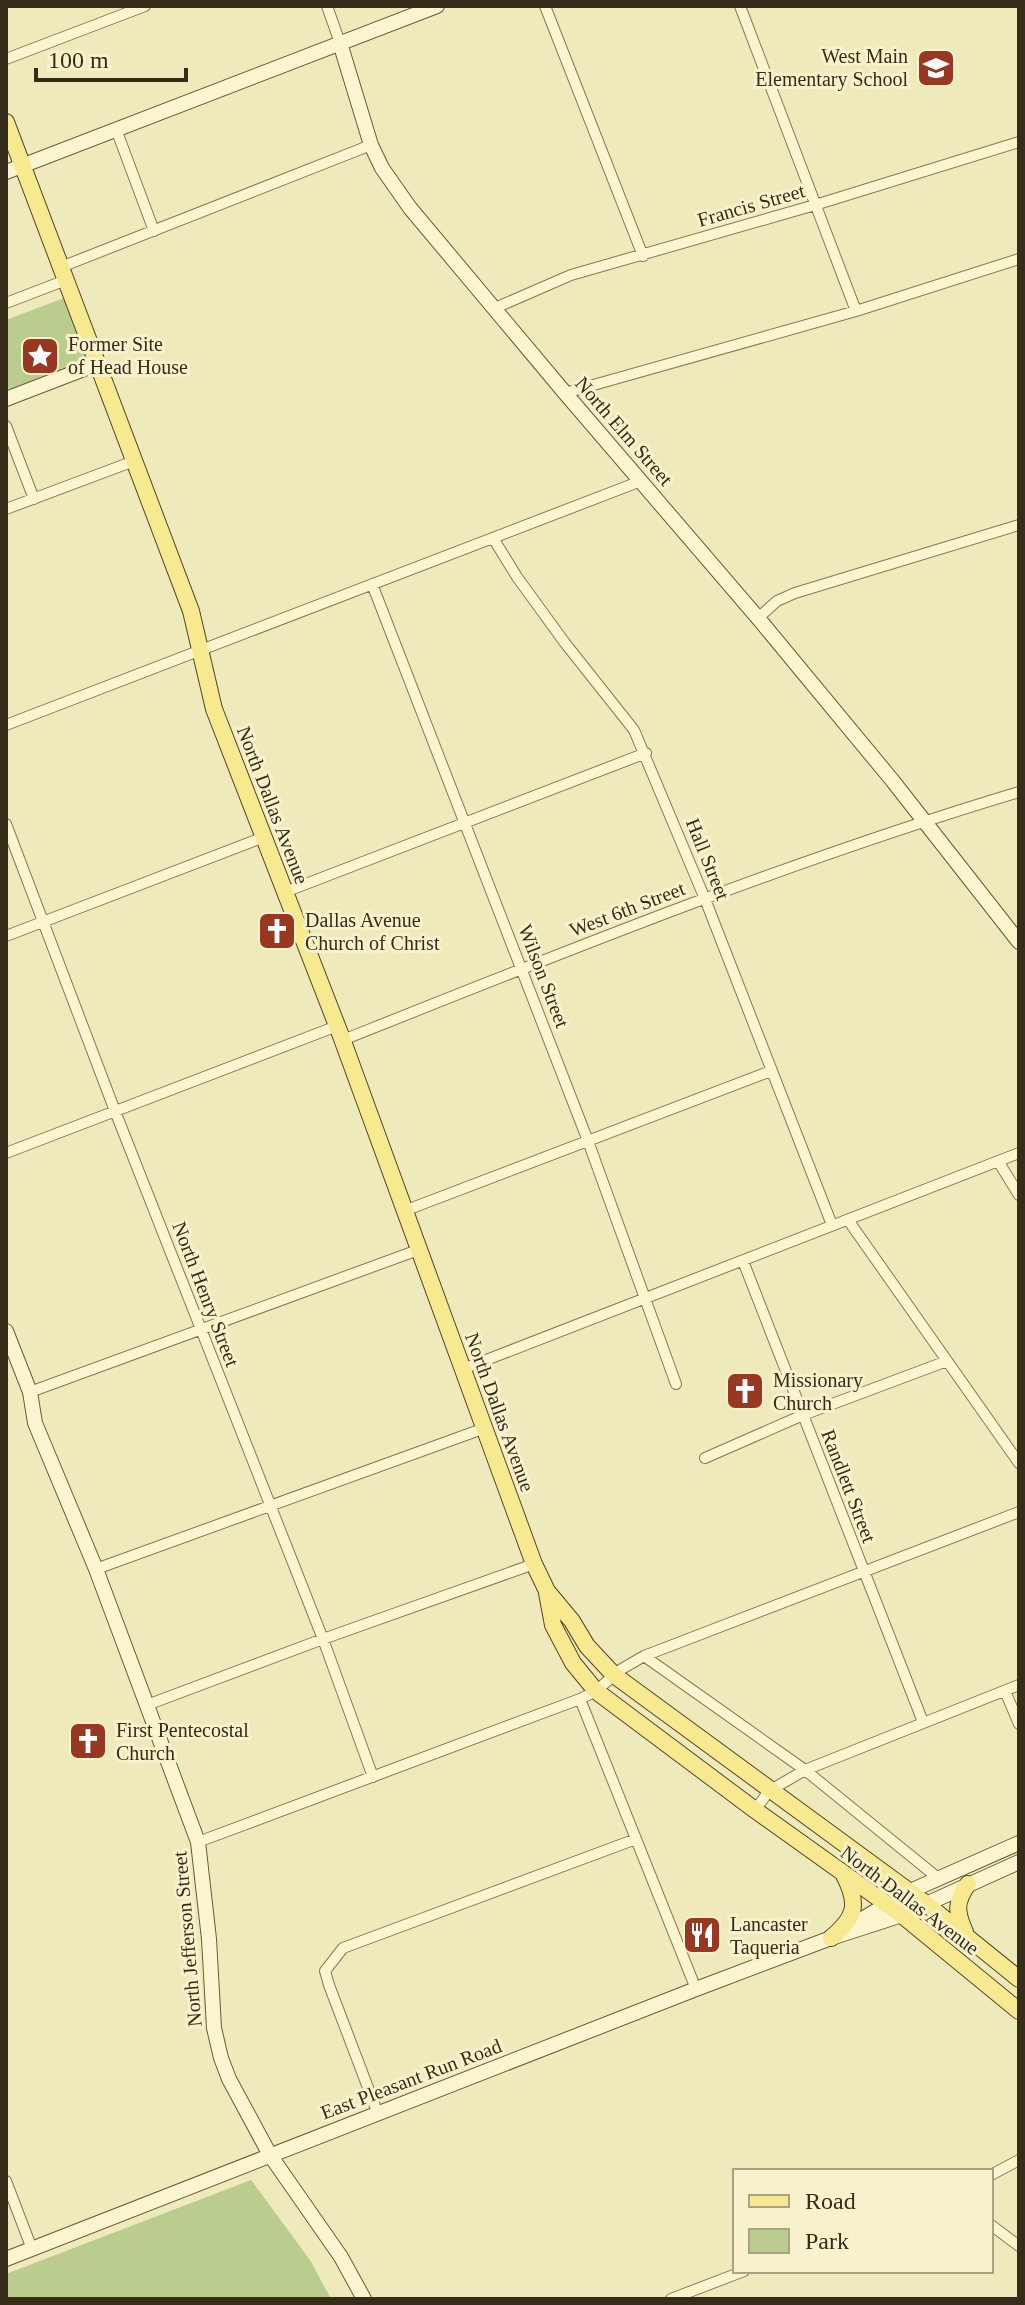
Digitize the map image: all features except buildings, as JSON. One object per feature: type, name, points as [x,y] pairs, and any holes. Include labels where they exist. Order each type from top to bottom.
[{"type":"main road","name":"North Dallas Avenue","points":[[6,122],[191,611],[214,709],[340,1033],[534,1564],[547,1591],[572,1621],[587,1646],[614,1675],[925,1903],[1019,1979]]},
{"type":"main road","name":"North Dallas Avenue","points":[[547,1591],[553,1625],[573,1663],[596,1691],[902,1915],[1019,2011]]},
{"type":"main road","points":[[831,1938],[853,1913],[855,1899],[844,1874]]},
{"type":"main road","points":[[966,1934],[957,1913],[957,1904],[968,1884]]},
{"type":"street","points":[[6,59],[145,6]]},
{"type":"street","points":[[327,6],[340,43]]},
{"type":"street","points":[[6,172],[437,6]]},
{"type":"street","points":[[545,6],[643,256]]},
{"type":"street","points":[[740,6],[856,311]]},
{"type":"street","name":"North Elm Street","points":[[340,43],[371,145],[382,168],[410,208],[758,618],[924,820],[1019,942]]},
{"type":"street","points":[[116,129],[154,231]]},
{"type":"street","name":"Francis Street","points":[[495,308],[571,275],[1019,142]]},
{"type":"street","points":[[6,303],[154,231],[371,145]]},
{"type":"street","points":[[565,393],[856,311],[1019,259]]},
{"type":"street","points":[[6,399],[97,364]]},
{"type":"street","points":[[6,426],[34,499]]},
{"type":"street","points":[[6,509],[134,461]]},
{"type":"street","points":[[6,725],[641,481]]},
{"type":"street","points":[[758,618],[777,601],[795,593],[1019,525]]},
{"type":"street","name":"Hall Street","points":[[493,538],[565,643],[634,730],[646,753],[832,1225]]},
{"type":"street","name":"Wilson Street","points":[[372,584],[588,1141],[676,1384]]},
{"type":"street","points":[[285,892],[646,753]]},
{"type":"street","name":"West 6th Street","points":[[6,1153],[924,820],[1019,792]]},
{"type":"street","name":"North Henry Street","points":[[6,824],[115,1111],[323,1639],[373,1777]]},
{"type":"street","points":[[6,936],[264,837]]},
{"type":"street","points":[[404,1211],[771,1071]]},
{"type":"street","points":[[463,1369],[1019,1153]]},
{"type":"street","points":[[998,1161],[1019,1195]]},
{"type":"street","points":[[848,1220],[1019,1463]]},
{"type":"street","points":[[30,1392],[418,1250]]},
{"type":"street","name":"Randlett Street","points":[[743,1261],[923,1722]]},
{"type":"street","name":"North Jefferson Street","points":[[6,1331],[30,1392],[35,1423],[96,1569],[198,1842],[209,1939],[214,2028],[229,2079],[270,2155],[341,2257],[364,2299]]},
{"type":"street","points":[[705,1458],[803,1415],[947,1361]]},
{"type":"street","points":[[96,1569],[485,1428]]},
{"type":"street","points":[[198,1842],[580,1699],[644,1656],[1019,1512]]},
{"type":"street","points":[[147,1705],[534,1564]]},
{"type":"street","name":"North Dallas Avenue","points":[[644,1656],[805,1770],[938,1878]]},
{"type":"street","points":[[755,1810],[769,1791],[805,1770],[1019,1685]]},
{"type":"street","points":[[1005,1691],[1019,1724]]},
{"type":"street","points":[[580,1699],[696,1989]]},
{"type":"street","points":[[378,2114],[325,1971],[337,1954],[343,1948],[636,1839]]},
{"type":"street","points":[[831,1938],[885,1903],[1019,1843]]},
{"type":"street","points":[[831,1938],[902,1915],[1019,1862]]},
{"type":"street","name":"East Pleasant Run Road","points":[[6,2259],[831,1938]]},
{"type":"street","points":[[993,2174],[1019,2160]]},
{"type":"street","points":[[6,2181],[32,2249]]},
{"type":"street","points":[[993,2226],[1019,2246]]},
{"type":"street","points":[[671,2299],[739,2273]]},
{"type":"green space","points":[[64,298],[88,360],[9,390],[6,382],[6,320]]},
{"type":"green space","points":[[251,2180],[310,2260],[331,2299],[6,2299],[6,2274]]},
{"type":"place","name":"West Main Elementary School","points":[[936,68]]},
{"type":"place","name":"Former Site of Head House","points":[[40,356]]},
{"type":"place","name":"Dallas Avenue Church of Christ","points":[[277,931]]},
{"type":"place","name":"Missionary Church","points":[[745,1391]]},
{"type":"place","name":"First Pentecostal Church","points":[[88,1741]]},
{"type":"place","name":"Lancaster Taqueria","points":[[702,1935]]}]
